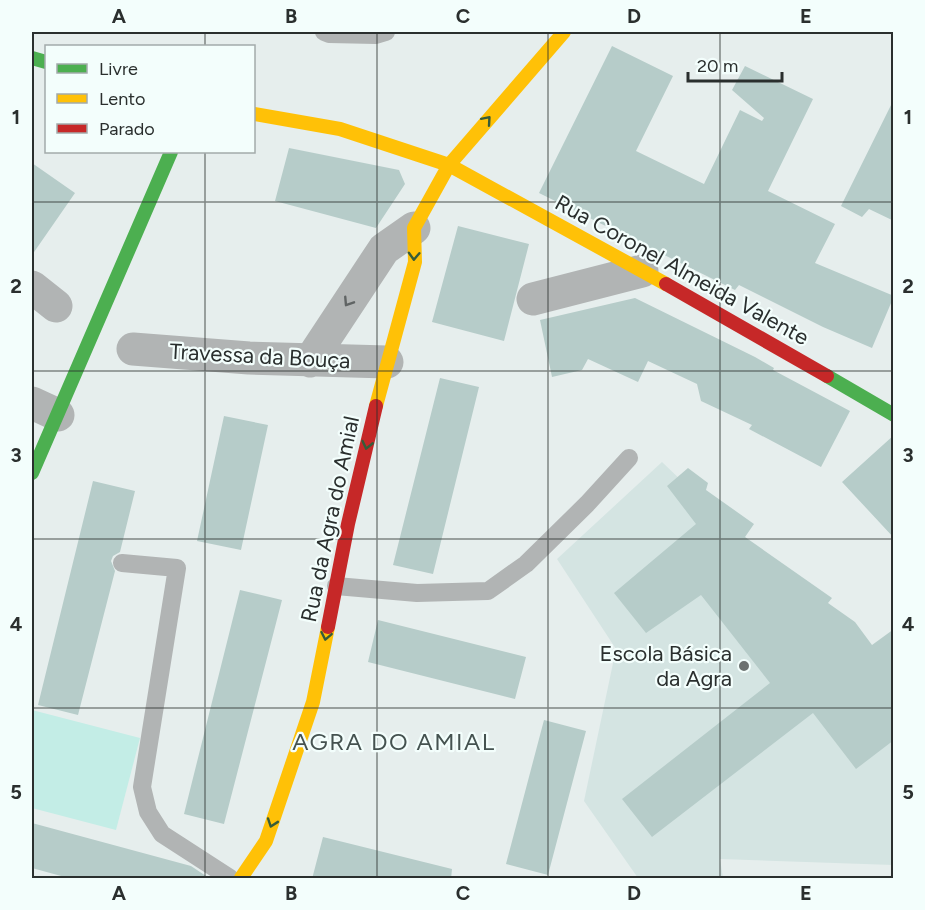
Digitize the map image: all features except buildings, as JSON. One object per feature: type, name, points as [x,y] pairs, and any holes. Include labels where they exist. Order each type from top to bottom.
[{"type":"street","points":[[310,361],[384,249],[414,228],[449,165],[564,32]]},
{"type":"street","name":"Rua Coronel Almeida Valente","points":[[255,114],[340,129],[449,165],[894,414]]},
{"type":"street","points":[[32,473],[45,409],[87,341],[171,153]]},
{"type":"street","name":"Rua da Agra do Amial","points":[[241,879],[266,841],[314,702],[348,524],[387,362],[415,262],[414,228]]},
{"type":"street","points":[[533,299],[642,271]]},
{"type":"street","name":"Travessa da Bouça","points":[[133,350],[310,361],[387,362]]},
{"type":"lane","points":[[324,32],[376,35],[386,32]]},
{"type":"lane","points":[[336,585],[417,593],[488,591],[526,564],[587,504],[629,458]]},
{"type":"lane","points":[[122,563],[177,568],[142,787],[148,812],[162,834],[230,879]]},
{"type":"shaded area","name":"Escola Básica da Agra","points":[[662,462],[893,683],[893,865],[720,859],[723,878],[638,878],[584,801],[616,649],[557,559]]},
{"type":"green space","points":[[32,710],[140,738],[116,830],[32,808]]},
{"type":"traffic: fast","points":[[32,58],[45,62]]},
{"type":"traffic: fast","points":[[32,473],[171,153]]},
{"type":"traffic: fast","points":[[827,376],[894,415]]},
{"type":"traffic: slow","points":[[376,406],[415,262],[414,228],[449,165],[564,32]]},
{"type":"traffic: slow","points":[[255,114],[340,129],[449,165],[666,284]]},
{"type":"traffic: slow","points":[[241,878],[266,841],[313,702],[328,627]]},
{"type":"traffic: jam","points":[[666,284],[827,376]]},
{"type":"traffic: jam","points":[[328,627],[348,524],[376,406]]},
{"type":"place","name":"Escola Básica da Agra","points":[[744,666]]},
{"type":"district","name":"AGRA DO AMIAL","points":[[394,741]]}]
